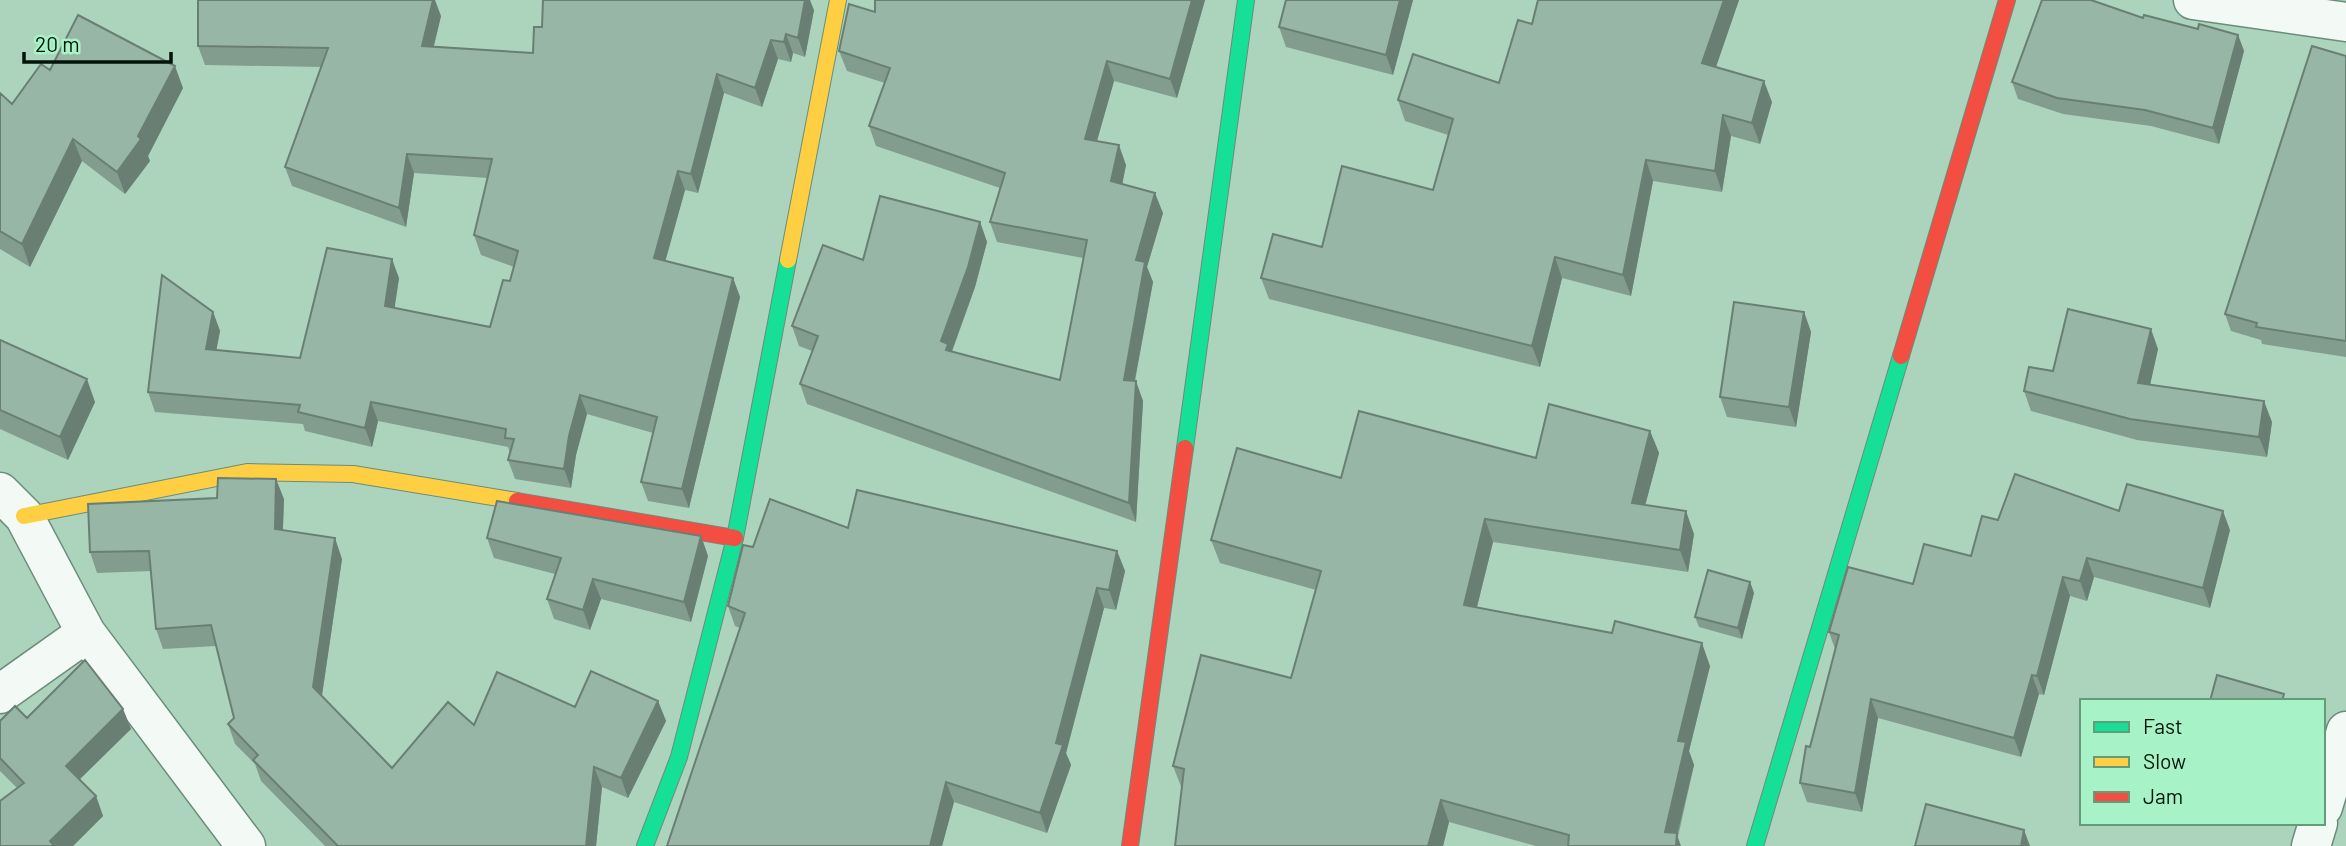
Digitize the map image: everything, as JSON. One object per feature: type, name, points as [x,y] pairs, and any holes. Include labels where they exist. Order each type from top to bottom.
[{"type":"street","points":[[645,846],[679,757],[735,538],[838,0]]},
{"type":"street","points":[[1130,846],[1245,0]]},
{"type":"street","points":[[1755,846],[2007,0]]},
{"type":"street","points":[[2193,0],[2346,22]]},
{"type":"street","points":[[246,846],[86,633],[12,504],[247,472],[353,474],[735,538]]},
{"type":"street","points":[[0,694],[86,633]]},
{"type":"street","points":[[2325,800],[2346,731]]},
{"type":"street","points":[[2311,846],[2317,825]]},
{"type":"building","points":[[198,0],[433,0],[422,46],[533,53],[534,27],[542,27],[543,0],[805,0],[798,38],[786,34],[784,42],[771,40],[755,88],[717,74],[691,174],[678,171],[654,258],[733,278],[682,489],[641,482],[657,417],[580,395],[564,469],[508,460],[514,439],[505,438],[506,429],[371,402],[365,428],[298,412],[300,405],[148,392],[162,275],[213,312],[206,349],[300,358],[327,248],[392,259],[385,306],[490,327],[503,280],[510,281],[518,251],[474,235],[492,159],[407,154],[399,208],[285,167],[328,48],[198,46]]},
{"type":"building","points":[[875,0],[1192,0],[1170,79],[1107,61],[1085,139],[1119,145],[1111,181],[1155,193],[1136,260],[1145,262],[1124,380],[1136,381],[1129,503],[800,384],[818,336],[792,326],[823,245],[863,260],[880,196],[980,222],[968,267],[941,341],[948,344],[946,350],[1060,380],[1087,240],[990,222],[1005,173],[869,126],[890,68],[839,51],[849,4],[875,12]]},
{"type":"building","points":[[1286,0],[1400,0],[1386,55],[1279,27]]},
{"type":"building","points":[[1538,0],[1724,0],[1702,63],[1764,81],[1752,123],[1723,115],[1715,171],[1646,160],[1623,275],[1555,257],[1532,346],[1261,278],[1273,234],[1322,247],[1342,166],[1433,190],[1453,119],[1398,100],[1413,54],[1499,83],[1518,20],[1532,24]]},
{"type":"building","points":[[2042,0],[2091,0],[2143,18],[2144,15],[2198,29],[2199,24],[2238,35],[2213,128],[2145,110],[2057,98],[2012,82]]},
{"type":"building","points":[[78,15],[175,66],[138,136],[141,139],[117,172],[73,139],[22,244],[0,231],[0,93],[12,104],[41,64],[50,70]]},
{"type":"building","points":[[2312,46],[2346,56],[2346,341],[2256,327],[2257,323],[2225,314]]},
{"type":"building","points":[[1734,302],[1804,312],[1789,407],[1720,397]]},
{"type":"building","points":[[2068,309],[2151,329],[2138,383],[2264,401],[2259,437],[2130,419],[2024,391],[2029,367],[2053,371]]},
{"type":"building","points":[[0,340],[87,379],[60,437],[0,410]]},
{"type":"building","points":[[1549,404],[1650,431],[1632,503],[1686,511],[1680,550],[1485,519],[1464,605],[1612,633],[1615,621],[1702,643],[1678,741],[1686,742],[1665,832],[1677,833],[1676,846],[1568,846],[1569,835],[1441,800],[1428,846],[1175,846],[1184,769],[1173,766],[1201,655],[1291,678],[1321,571],[1211,540],[1237,448],[1341,478],[1359,411],[1536,458]]},
{"type":"building","points":[[2015,474],[2119,511],[2127,484],[2223,511],[2203,588],[2087,558],[2080,581],[2063,577],[2037,676],[2032,675],[2014,738],[1871,699],[1855,793],[1800,783],[1806,746],[1810,747],[1839,635],[1829,632],[1848,567],[1913,584],[1924,544],[1971,556],[1982,516],[1998,520]]},
{"type":"building","points":[[218,478],[276,479],[275,529],[335,538],[313,687],[392,768],[448,702],[474,725],[497,672],[575,707],[591,671],[658,701],[621,778],[594,767],[586,846],[338,846],[253,760],[258,755],[228,724],[234,718],[211,625],[156,629],[149,551],[90,552],[88,504],[217,498]]},
{"type":"building","points":[[857,490],[1117,551],[1109,590],[1097,588],[1056,743],[1063,745],[1040,813],[946,782],[930,846],[667,846],[745,613],[728,606],[743,545],[753,547],[770,499],[848,528]]},
{"type":"building","points":[[497,501],[701,536],[684,602],[593,579],[583,610],[547,599],[561,558],[487,538]]},
{"type":"building","points":[[1708,570],[1750,582],[1738,628],[1695,617]]},
{"type":"building","points":[[85,660],[123,709],[66,766],[96,796],[50,841],[54,846],[0,846],[0,801],[24,783],[0,758],[0,721],[15,706],[27,718]]},
{"type":"building","points":[[2217,675],[2284,694],[2283,699],[2211,699]]},
{"type":"building","points":[[1926,804],[2024,830],[2021,846],[1915,846]]},
{"type":"traffic: fast","points":[[1185,448],[1246,0]]},
{"type":"traffic: fast","points":[[645,846],[679,757],[735,538],[788,260]]},
{"type":"traffic: fast","points":[[1755,846],[1901,356]]},
{"type":"traffic: slow","points":[[788,260],[838,0]]},
{"type":"traffic: slow","points":[[24,516],[247,472],[353,474],[517,501]]},
{"type":"traffic: jam","points":[[1901,356],[2007,0]]},
{"type":"traffic: jam","points":[[1130,846],[1185,448]]},
{"type":"traffic: jam","points":[[517,501],[735,538]]}]
